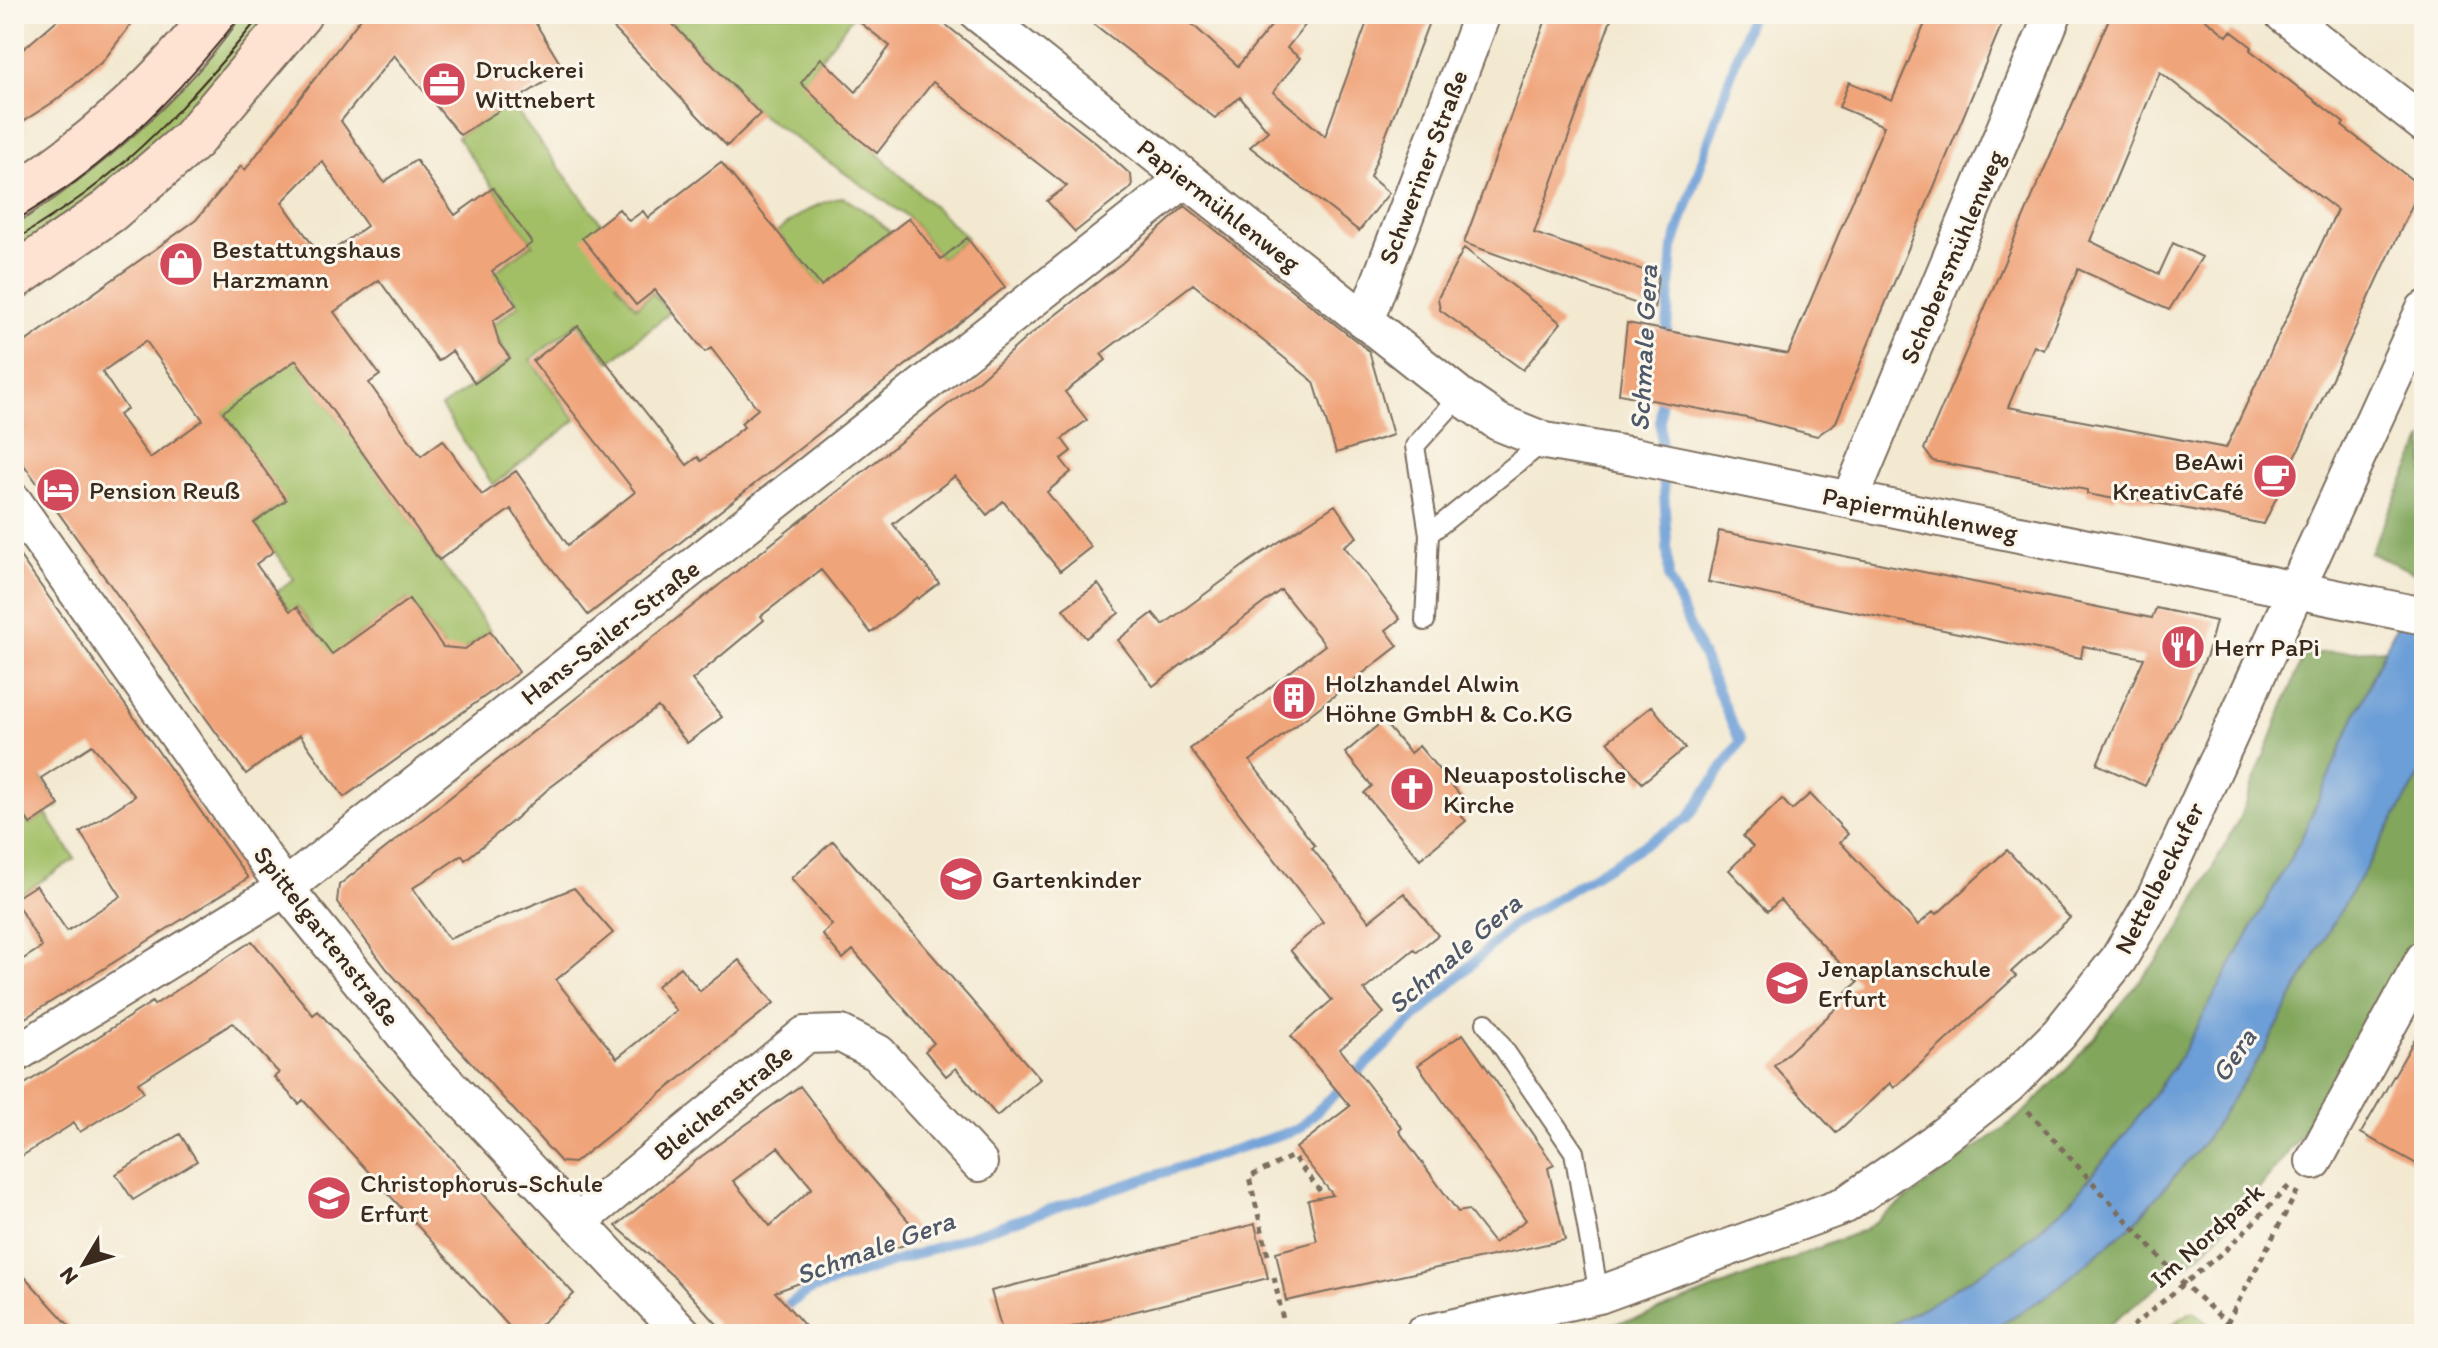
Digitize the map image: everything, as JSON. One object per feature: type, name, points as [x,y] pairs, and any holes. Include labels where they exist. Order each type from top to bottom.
[{"type":"main road","points":[[14,198],[55,171],[123,113],[184,53],[215,14]]},
{"type":"main road","points":[[14,277],[109,211],[192,140],[299,14]]},
{"type":"street","name":"Papiermühlenweg","points":[[979,14],[1460,396],[1498,422],[1545,441],[1850,499],[2424,616]]},
{"type":"street","name":"Schweriner Straße","points":[[1365,321],[1482,14]]},
{"type":"street","name":"Schobersmühlenweg","points":[[1850,499],[2053,14]]},
{"type":"street","points":[[2283,14],[2424,124]]},
{"type":"street","name":"Hans-Sailer-Straße","points":[[14,1055],[285,888],[1185,179]]},
{"type":"street","name":"Nettelbeckufer","points":[[1423,1334],[1599,1295],[1845,1205],[1934,1143],[2007,1086],[2059,1034],[2118,960],[2156,896],[2424,310]]},
{"type":"street","name":"Spittelgartenstraße","points":[[14,502],[285,888],[425,1060],[683,1334]]},
{"type":"street","points":[[2314,1161],[2424,959]]},
{"type":"street","name":"Bleichenstraße","points":[[578,1222],[805,1035],[841,1034],[878,1053],[979,1163]]},
{"type":"lane","points":[[1425,621],[1429,534],[1415,446],[1460,396]]},
{"type":"lane","points":[[1429,534],[1545,441]]},
{"type":"lane","points":[[1486,1023],[1574,1152],[1599,1295]]},
{"type":"path","points":[[2036,1121],[2185,1285],[2227,1323]]},
{"type":"path","points":[[1268,1255],[1249,1177],[1293,1156],[1320,1191]]},
{"type":"path","name":"Im Nordpark","points":[[2123,1334],[2229,1247],[2314,1161]]},
{"type":"path","points":[[2221,1334],[2314,1161]]},
{"type":"path","points":[[1274,1277],[1286,1334]]},
{"type":"green space","points":[[233,14],[290,14],[238,85],[14,269],[14,215]]},
{"type":"green space","points":[[663,14],[849,14],[852,17],[802,83],[967,238],[941,259],[909,218],[760,114]]},
{"type":"green space","points":[[510,103],[634,266],[616,282],[636,307],[653,293],[669,313],[610,362],[578,323],[530,360],[576,420],[493,485],[441,407],[511,359],[490,327],[519,305],[500,278],[471,299],[466,293],[533,244],[457,137]]},
{"type":"green space","points":[[843,197],[890,232],[858,257],[837,306],[777,232],[808,210]]},
{"type":"green space","points":[[276,331],[490,631],[452,658],[408,599],[394,610],[364,721],[316,632],[297,607],[290,612],[277,592],[294,579],[254,523],[285,500],[223,412]],"holes":[[[386,616],[367,668],[349,642]]]},
{"type":"green space","points":[[2424,438],[2424,572],[2422,576],[2370,553]]},
{"type":"green space","points":[[2385,649],[2301,839],[2181,1056],[2127,1132],[2071,1201],[2017,1249],[1932,1303],[1874,1334],[1570,1334],[1645,1316],[1864,1230],[2020,1116],[2071,1065],[2173,941],[2239,819],[2304,654]]},
{"type":"green space","points":[[2424,768],[2424,937],[2380,1025],[2332,1097],[2255,1194],[2204,1251],[2100,1332],[1985,1334],[2051,1293],[2135,1222],[2204,1142],[2265,1049],[2317,951]]},
{"type":"green space","points":[[14,769],[38,773],[59,806],[50,811],[37,790],[30,824],[46,814],[75,859],[14,899]]},
{"type":"green space","points":[[2193,1311],[2220,1334],[2157,1334]]},
{"type":"water","name":"Gera","points":[[2424,572],[2424,768],[2317,951],[2265,1049],[2204,1142],[2135,1222],[2051,1293],[1985,1334],[1874,1334],[1932,1303],[2017,1249],[2071,1201],[2127,1132],[2181,1056],[2301,839],[2385,649]]},
{"type":"building","points":[[64,14],[139,14],[103,61],[55,101],[14,127],[14,57]]},
{"type":"building","points":[[364,14],[530,14],[564,70],[460,135],[394,55],[341,121],[384,182],[416,160],[455,215],[493,188],[532,243],[492,271],[516,305],[493,321],[499,343],[510,358],[475,383],[452,351],[438,361],[379,280],[334,312],[380,375],[369,383],[421,456],[443,440],[482,495],[516,471],[568,545],[635,492],[533,361],[578,326],[687,465],[698,457],[701,461],[744,427],[741,423],[758,409],[711,348],[705,352],[655,290],[636,305],[582,238],[619,209],[629,221],[643,211],[648,218],[721,162],[821,286],[909,218],[941,259],[967,238],[1005,287],[588,615],[511,509],[439,560],[296,360],[223,412],[286,500],[254,523],[274,551],[256,564],[290,611],[297,607],[332,654],[409,599],[443,647],[465,649],[490,631],[519,672],[344,797],[300,735],[246,774],[14,451],[14,350],[196,220],[241,166],[245,170]],"holes":[[[322,161],[367,226],[322,258],[282,202]],[[146,341],[203,420],[150,458],[119,415],[127,409],[102,372]]]},
{"type":"building","points":[[600,14],[663,14],[760,114],[727,146]]},
{"type":"building","points":[[849,14],[932,14],[1097,144],[1131,175],[1132,187],[1075,232],[1047,201],[1067,186],[933,82],[877,153],[801,83],[821,58],[856,92],[890,46]]},
{"type":"building","points":[[1081,14],[1181,14],[1238,66],[1281,14],[1314,14],[1287,48],[1300,58],[1273,92],[1325,136],[1370,14],[1432,14],[1370,177],[1389,193],[1359,231],[1250,147],[1268,131],[1240,97],[1215,118]]},
{"type":"building","points":[[1548,14],[1613,14],[1534,233],[1658,275],[1654,310],[1464,243]]},
{"type":"building","points":[[1929,14],[2006,14],[1836,422],[1817,436],[1747,418],[1619,394],[1627,323],[1788,354],[1884,126],[1839,107],[1849,82],[1892,100]]},
{"type":"building","points":[[2111,14],[2199,14],[2227,36],[2231,31],[2252,47],[2250,50],[2344,123],[2342,126],[2415,182],[2418,193],[2264,524],[2116,495],[2115,499],[2087,494],[2087,490],[1933,461],[1924,449]],"holes":[[[2160,72],[2337,210],[2226,448],[2008,407],[2034,346],[2044,350],[2078,269],[2169,310],[2202,257],[2173,243],[2159,274],[2090,241]]]},
{"type":"building","points":[[1185,206],[1369,351],[1393,435],[1336,453],[1314,382],[1193,284],[1101,354],[1106,360],[1065,392],[1087,420],[1062,439],[1071,451],[1061,459],[1071,472],[1047,492],[1091,547],[1060,571],[1003,501],[987,515],[955,476],[893,524],[939,583],[918,599],[871,633],[821,570],[761,616],[764,620],[692,680],[722,717],[687,743],[658,707],[548,789],[465,860],[462,855],[413,888],[449,939],[574,888],[613,933],[556,980],[617,1058],[676,1011],[657,986],[680,967],[700,991],[739,960],[774,1003],[574,1163],[561,1162],[387,969],[337,902],[339,885],[979,380],[1026,338],[1122,263]]},
{"type":"building","points":[[1464,248],[1561,323],[1523,370],[1440,310],[1438,298]]},
{"type":"building","points":[[1335,505],[1357,537],[1344,546],[1400,619],[1386,630],[1398,646],[1250,761],[1369,921],[1404,893],[1438,935],[1417,952],[1414,949],[1364,990],[1384,1013],[1340,1049],[1402,1128],[1399,1131],[1458,1212],[1468,1210],[1494,1243],[1526,1220],[1418,1065],[1463,1034],[1554,1165],[1548,1168],[1565,1240],[1286,1301],[1276,1252],[1317,1241],[1308,1200],[1333,1195],[1296,1148],[1350,1106],[1291,1036],[1332,1000],[1290,950],[1323,922],[1190,749],[1325,645],[1281,590],[1153,686],[1118,640],[1153,613],[1163,625],[1250,561]]},
{"type":"building","points":[[1719,531],[2152,618],[2156,608],[2216,621],[2207,655],[2145,786],[2097,764],[2144,658],[2083,646],[2081,658],[1708,582]]},
{"type":"building","points":[[14,548],[248,878],[14,1025],[14,965],[42,947],[14,899],[36,885],[67,931],[121,896],[80,832],[135,796],[92,745],[41,778],[59,805],[30,824],[14,799]]},
{"type":"building","points":[[1098,584],[1119,613],[1086,638],[1063,609]]},
{"type":"building","points":[[1652,706],[1685,748],[1642,783],[1608,741]]},
{"type":"building","name":"Neuapostolische Kirche","points":[[1383,721],[1410,753],[1419,746],[1467,803],[1457,811],[1466,821],[1420,859],[1364,793],[1372,786],[1345,753]]},
{"type":"building","points":[[1810,794],[1848,834],[1840,842],[1918,925],[1934,911],[1937,914],[2007,850],[2070,918],[2011,972],[2016,976],[1894,1088],[1890,1083],[1836,1133],[1774,1066],[1841,1004],[1837,1000],[1858,982],[1780,900],[1768,911],[1729,870],[1753,847],[1743,836],[1782,799],[1792,810]]},
{"type":"building","points":[[833,841],[1040,1079],[997,1116],[956,1068],[946,1076],[925,1051],[934,1043],[853,950],[843,959],[822,934],[832,925],[791,878]]},
{"type":"building","points":[[252,941],[313,1015],[318,1011],[574,1294],[530,1334],[516,1334],[303,1100],[299,1104],[274,1077],[279,1073],[233,1023],[138,1083],[144,1092],[80,1132],[74,1123],[14,1161],[14,1091]]},
{"type":"building","points":[[2424,1023],[2424,1168],[2361,1133]]},
{"type":"building","points":[[800,1086],[854,1157],[923,1238],[775,1292],[812,1334],[726,1334],[675,1278],[616,1226],[702,1156]],"holes":[[[778,1147],[812,1188],[770,1226],[733,1181]]]},
{"type":"building","points":[[180,1134],[197,1161],[133,1200],[116,1174]]},
{"type":"building","points":[[1255,1224],[1268,1278],[1044,1334],[1003,1334],[991,1291]]},
{"type":"building","points":[[14,1265],[77,1334],[14,1334]]},
{"type":"waterway","name":"Schmale Gera","points":[[1666,343],[1673,248],[1751,14]]},
{"type":"waterway","name":"Schmale Gera","points":[[778,1311],[811,1290],[1298,1129],[1514,924],[1688,818],[1740,742],[1669,579],[1660,421],[1662,391]]},
{"type":"tram line","points":[[14,222],[99,163],[144,124],[185,82],[242,14]]},
{"type":"tram line","points":[[14,241],[111,174],[157,132],[262,14]]},
{"type":"place","name":"Druckerei Wittnebert","points":[[444,84]]},
{"type":"place","name":"Bestattungshaus Harzmann","points":[[181,264]]},
{"type":"place","name":"BeAwi KreativCafé","points":[[2275,476]]},
{"type":"place","name":"Pension Reuß","points":[[58,490]]},
{"type":"place","name":"Herr PaPi","points":[[2183,647]]},
{"type":"place","name":"Holzhandel Alwin Höhne GmbH & Co.KG","points":[[1294,698]]},
{"type":"place","name":"Neuapostolische Kirche","points":[[1412,789]]},
{"type":"place","name":"Gartenkinder","points":[[961,879]]},
{"type":"place","name":"Jenaplanschule Erfurt","points":[[1787,983]]},
{"type":"place","name":"Christophorus-Schule Erfurt","points":[[329,1198]]}]
